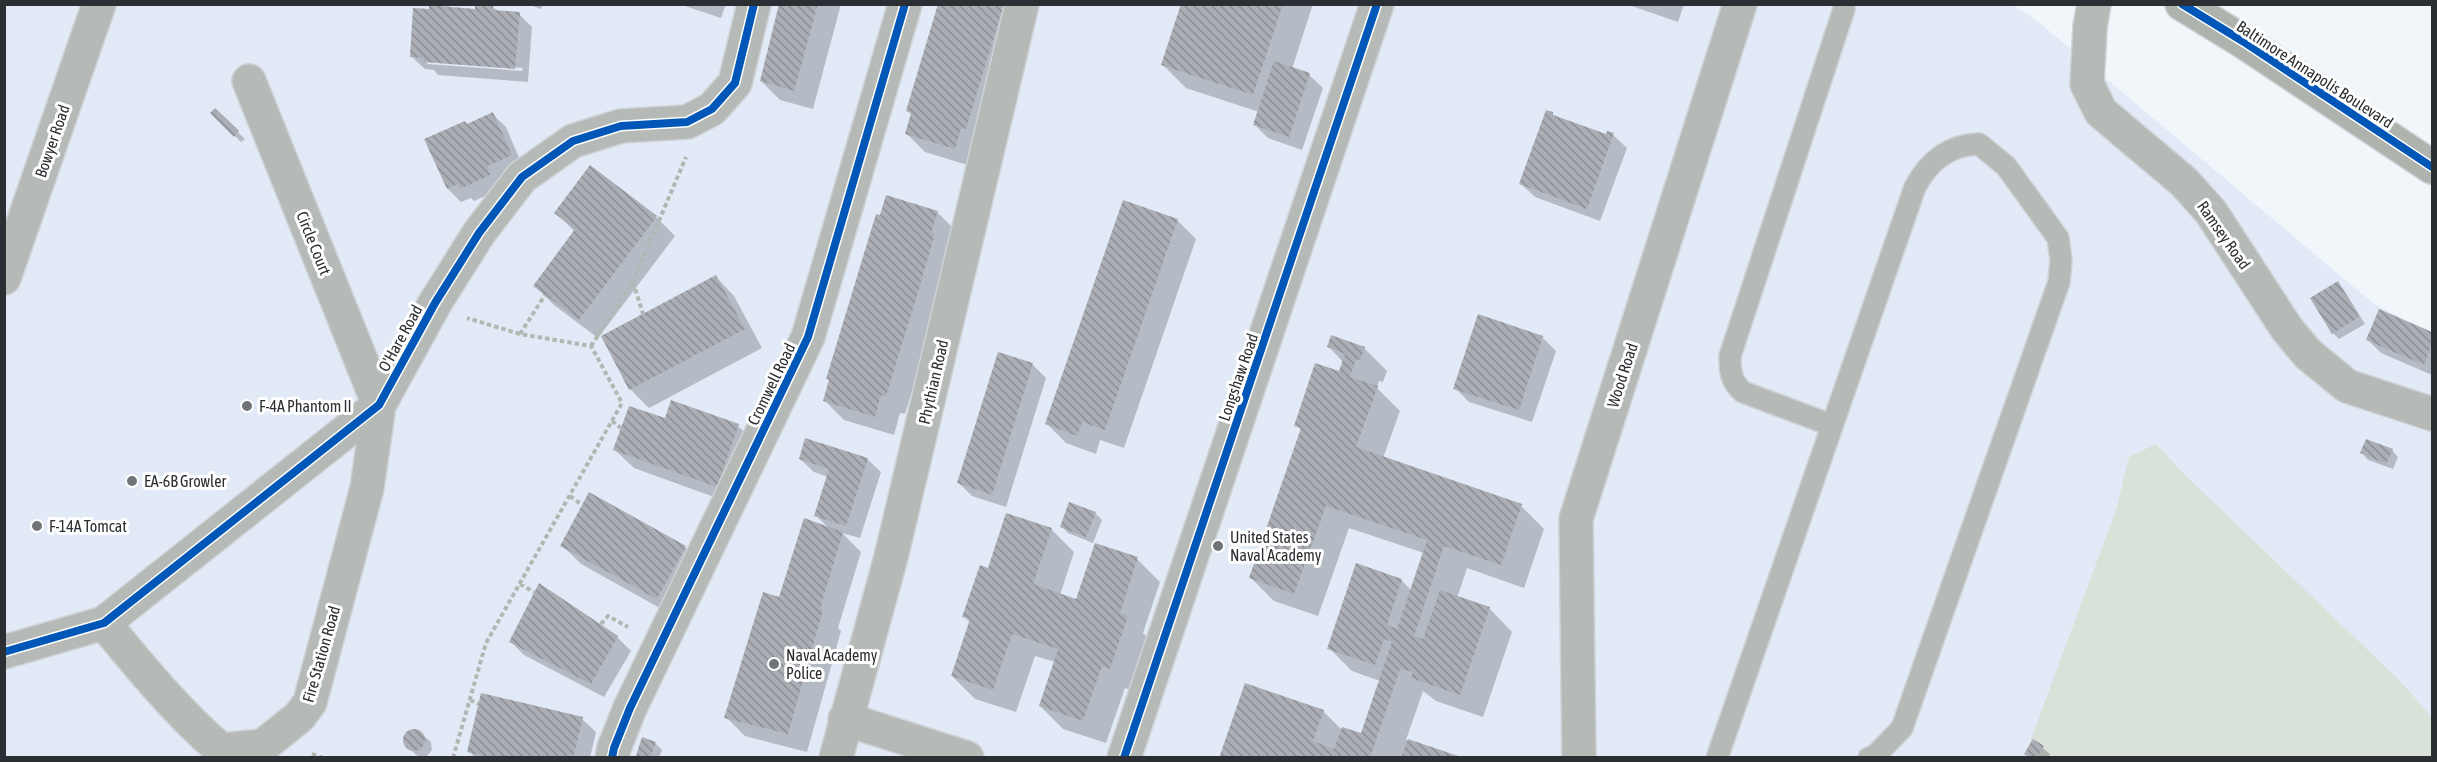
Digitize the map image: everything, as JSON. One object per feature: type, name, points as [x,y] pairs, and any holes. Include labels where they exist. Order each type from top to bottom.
[{"type":"main road","name":"Baltimore Annapolis Boulevard","points":[[2182,4],[2244,42],[2433,167]]},
{"type":"street","name":"O'Hare Road","points":[[4,652],[104,623],[379,405],[435,303],[473,243],[522,177],[573,141],[621,126],[687,122],[712,109],[735,83],[754,4]]},
{"type":"street","name":"Cromwell Road","points":[[612,758],[630,708],[808,337],[906,4]]},
{"type":"street","name":"Phythian Road","points":[[836,758],[891,557],[1022,4]]},
{"type":"street","name":"Longshaw Road","points":[[1124,758],[1377,4]]},
{"type":"street","name":"Wood Road","points":[[1579,758],[1576,519],[1740,4]]},
{"type":"street","name":"Ramsey Road","points":[[2094,4],[2090,27],[2087,84],[2102,112],[2184,182],[2211,212],[2287,329],[2308,354],[2347,386],[2433,414]]},
{"type":"street","name":"Bowyer Road","points":[[4,278],[90,12]]},
{"type":"street","name":"Circle Court","points":[[249,81],[379,405]]},
{"type":"street","name":"Fire Station Road","points":[[104,623],[148,677],[194,727],[221,750],[253,752],[295,721],[310,702],[367,488],[379,405]]},
{"type":"street","points":[[846,719],[967,758]]},
{"type":"lane","points":[[1831,425],[1743,392],[1734,384],[1730,373],[1730,356],[1844,9]]},
{"type":"lane","points":[[1717,758],[1915,187],[1924,171],[1942,154],[1964,145],[1979,144],[2006,166],[2058,238],[2061,260],[2059,282],[1902,728],[1876,755],[1869,758]]},
{"type":"path","points":[[591,346],[633,282],[688,153]]},
{"type":"path","points":[[633,282],[643,314]]},
{"type":"path","points":[[520,334],[544,295]]},
{"type":"path","points":[[465,317],[520,334],[591,346]]},
{"type":"path","points":[[453,758],[486,643],[622,403],[591,346]]},
{"type":"path","points":[[612,421],[621,428]]},
{"type":"path","points":[[570,496],[582,504]]},
{"type":"path","points":[[520,584],[534,592]]},
{"type":"path","points":[[470,700],[479,704]]},
{"type":"path","points":[[308,753],[323,758]]},
{"type":"shaded area","name":"United States Naval Academy","points":[[4,5],[2014,5],[2041,24],[2374,304],[2432,334],[2432,757],[5,757]]},
{"type":"shaded area","points":[[2156,444],[2184,474],[2399,680],[2432,717],[2432,757],[2024,758],[2116,510],[2129,457]]},
{"type":"building","points":[[475,4],[493,4],[493,10],[520,12],[515,69],[423,62],[424,58],[410,57],[413,8],[429,9],[429,5],[475,9]]},
{"type":"building","points":[[779,4],[818,4],[794,91],[760,81]]},
{"type":"building","points":[[938,4],[1004,4],[966,129],[961,128],[955,149],[905,134],[911,113],[906,111]]},
{"type":"building","points":[[1181,4],[1283,4],[1253,95],[1161,65]]},
{"type":"building","points":[[1274,61],[1310,73],[1289,137],[1253,125]]},
{"type":"building","points":[[215,108],[239,131],[234,137],[210,113]]},
{"type":"building","points":[[1546,110],[1553,112],[1553,115],[1606,134],[1607,131],[1614,133],[1587,209],[1519,184]]},
{"type":"building","points":[[493,112],[512,155],[487,166],[490,175],[460,189],[458,184],[447,189],[424,139],[465,121],[467,124]]},
{"type":"building","points":[[590,165],[657,216],[579,320],[533,286],[575,229],[554,213]]},
{"type":"building","points":[[886,195],[938,211],[931,233],[935,234],[915,302],[886,396],[881,395],[875,417],[823,401],[829,380],[826,379],[876,214],[880,215]]},
{"type":"building","points":[[1123,200],[1178,219],[1105,430],[1082,422],[1077,436],[1045,424]]},
{"type":"building","points":[[716,275],[745,329],[629,390],[601,336]]},
{"type":"building","points":[[2338,281],[2359,317],[2332,334],[2310,298]]},
{"type":"building","points":[[2379,309],[2432,332],[2432,344],[2424,365],[2366,340]]},
{"type":"building","points":[[1478,314],[1543,336],[1519,410],[1453,389]]},
{"type":"building","points":[[1331,335],[1365,347],[1360,360],[1356,359],[1350,377],[1378,386],[1356,447],[1522,504],[1501,565],[1444,546],[1414,636],[1423,639],[1440,590],[1490,607],[1460,695],[1411,678],[1413,672],[1400,669],[1370,758],[1219,758],[1245,683],[1324,710],[1313,741],[1334,749],[1342,727],[1361,733],[1392,642],[1384,639],[1375,665],[1327,649],[1356,563],[1402,579],[1387,625],[1397,629],[1427,540],[1326,506],[1294,594],[1249,578],[1301,428],[1294,426],[1315,363],[1339,371],[1345,354],[1327,347]]},
{"type":"building","points":[[998,352],[1033,363],[992,495],[957,483]]},
{"type":"building","points":[[671,400],[739,424],[717,487],[613,450],[629,406],[665,418]]},
{"type":"building","points":[[805,438],[868,458],[846,526],[814,516],[829,469],[799,459]]},
{"type":"building","points":[[2366,439],[2393,449],[2386,464],[2360,453]]},
{"type":"building","points":[[589,492],[686,546],[657,599],[560,546]]},
{"type":"building","points":[[1069,502],[1096,512],[1086,537],[1060,527]]},
{"type":"building","points":[[1006,513],[1052,528],[1033,584],[1076,599],[1095,543],[1138,557],[1120,613],[1128,616],[1110,669],[1102,666],[1083,721],[1039,706],[1058,649],[1012,634],[993,690],[951,676],[970,619],[962,617],[980,565],[988,568]]},
{"type":"building","name":"Naval Academy Police","points":[[804,518],[843,532],[820,609],[823,610],[788,734],[724,718],[763,592],[779,597]]},
{"type":"building","points":[[539,583],[618,636],[591,684],[509,642]]},
{"type":"building","points":[[481,693],[583,717],[573,758],[492,758],[467,752]]},
{"type":"building","points":[[414,729],[422,732],[425,740],[422,748],[414,751],[406,748],[403,740],[406,732]]},
{"type":"building","points":[[642,737],[656,742],[650,758],[636,756]]},
{"type":"building","points":[[1408,739],[1461,757],[1461,758],[1401,758]]},
{"type":"building","points":[[2033,739],[2044,746],[2037,758],[2030,758],[2024,754]]},
{"type":"cycle path","points":[[4,652],[104,623],[379,405],[435,303],[479,233],[522,177],[573,141],[621,126],[687,122],[712,109],[735,83],[754,4]]},
{"type":"cycle path","points":[[612,758],[630,708],[808,337],[905,4]]},
{"type":"cycle path","points":[[1124,758],[1377,4]]},
{"type":"cycle path","points":[[2182,4],[2244,42],[2432,167]]},
{"type":"place","name":"F-4A Phantom II","points":[[247,406]]},
{"type":"place","name":"EA-6B Growler","points":[[132,481]]},
{"type":"place","name":"F-14A Tomcat","points":[[37,526]]},
{"type":"place","name":"United States Naval Academy","points":[[1218,546]]},
{"type":"place","name":"Naval Academy Police","points":[[774,664]]}]
